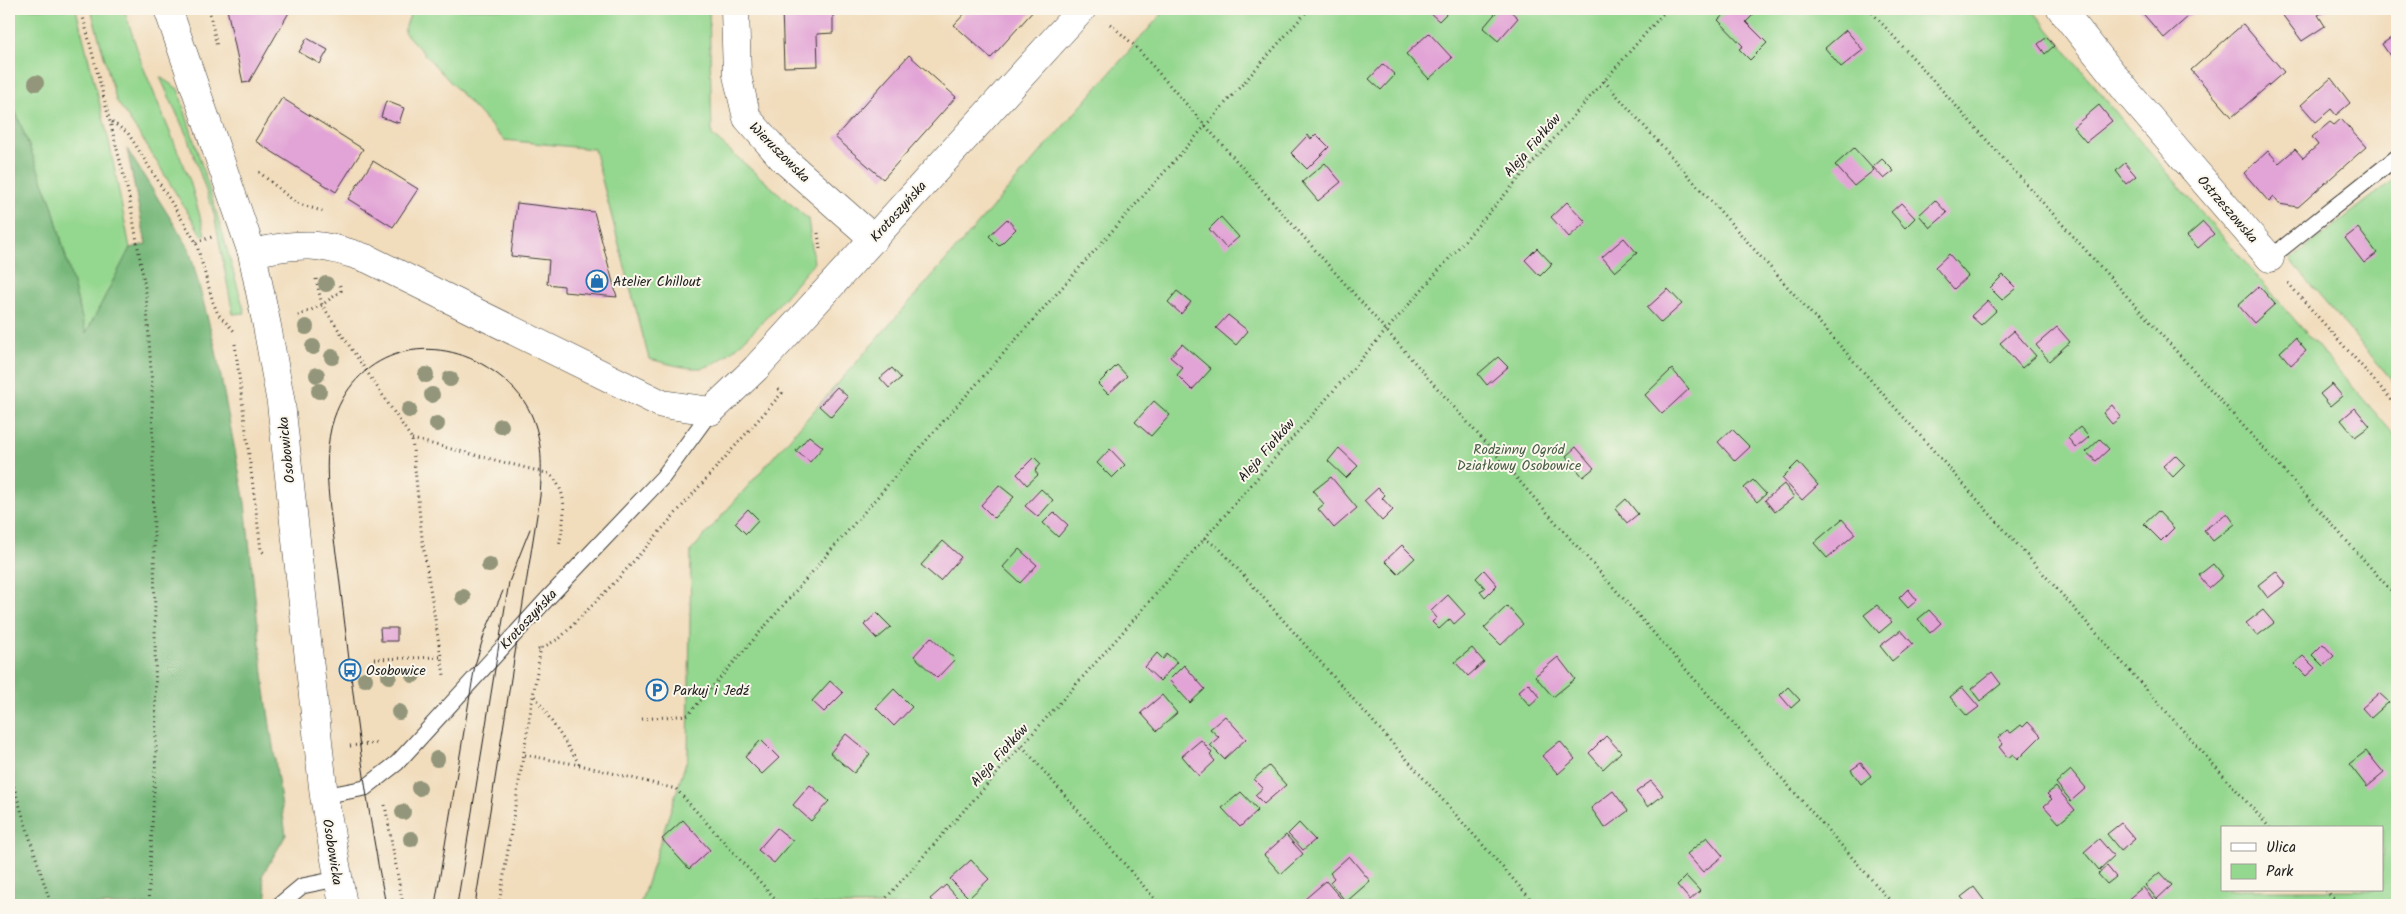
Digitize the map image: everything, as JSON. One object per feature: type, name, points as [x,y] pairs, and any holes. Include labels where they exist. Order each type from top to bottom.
[{"type":"street","name":"Osobowicka","points":[[168,9],[252,252],[281,403],[324,796],[340,892]]},
{"type":"street","name":"Wieruszowska","points":[[735,9],[737,75],[747,118],[782,158],[874,239]]},
{"type":"street","name":"Ostrzeszowska","points":[[2061,9],[2128,93],[2270,258]]},
{"type":"street","name":"Krotoszyńska","points":[[711,411],[756,368],[874,239],[1094,14]]},
{"type":"street","points":[[252,252],[307,244],[339,249],[368,259],[662,404],[711,411]]},
{"type":"lane","points":[[2270,258],[2397,157]]},
{"type":"lane","name":"Krotoszyńska","points":[[324,796],[365,788],[397,763],[548,598],[663,477],[711,411]]},
{"type":"lane","points":[[279,905],[302,886],[340,892]]},
{"type":"path","points":[[81,9],[112,122],[129,196],[146,293],[152,386],[156,752],[148,905]]},
{"type":"path","points":[[642,719],[688,715],[925,442],[1206,127],[1308,9]]},
{"type":"path","name":"Aleja Fiołków","points":[[880,905],[1022,746],[1667,9]]},
{"type":"path","points":[[1869,9],[2397,597]]},
{"type":"path","points":[[1094,14],[1134,45],[1894,905]]},
{"type":"path","points":[[1604,81],[2268,826]]},
{"type":"path","points":[[112,122],[128,134],[196,242],[218,314],[234,330],[237,368],[261,550],[270,558]]},
{"type":"path","points":[[296,203],[332,216]]},
{"type":"path","points":[[196,242],[213,237]]},
{"type":"path","points":[[2270,258],[2297,295],[2397,406]]},
{"type":"path","points":[[294,317],[322,305],[341,292],[338,275]]},
{"type":"path","points":[[322,305],[412,439],[422,538],[444,678]]},
{"type":"path","points":[[534,653],[560,638],[617,580],[782,393],[756,368]]},
{"type":"path","points":[[412,439],[542,471],[556,480],[565,501],[559,546],[548,598],[535,695],[499,905]]},
{"type":"path","points":[[1204,538],[1220,549],[1536,905]]},
{"type":"path","points":[[374,659],[441,658]]},
{"type":"path","points":[[535,695],[580,765]]},
{"type":"path","points":[[343,746],[376,744],[382,741]]},
{"type":"path","points":[[1022,746],[1160,905]]},
{"type":"path","points":[[525,755],[580,765],[676,789],[781,905]]},
{"type":"path","points":[[9,772],[51,905]]},
{"type":"path","points":[[391,799],[385,806],[403,905]]},
{"type":"path","points":[[2328,892],[2340,905]]},
{"type":"green space","points":[[9,9],[76,9],[109,141],[130,248],[86,334],[52,205],[9,95]]},
{"type":"green space","points":[[91,9],[124,9],[142,64],[190,181],[205,234],[202,236],[144,141],[116,100]]},
{"type":"green space","points":[[412,9],[709,9],[712,135],[808,219],[814,263],[776,307],[743,341],[727,355],[712,364],[693,368],[649,359],[594,149],[504,140],[404,32]]},
{"type":"green space","name":"Rodzinny Ogród Działkowy Osobowice","points":[[1166,9],[2032,9],[2127,126],[2397,438],[2397,905],[640,905],[688,756],[691,551]]},
{"type":"green space","points":[[160,77],[178,89],[217,214],[245,313],[233,314],[214,214],[187,136]]},
{"type":"green space","points":[[9,95],[52,205],[86,333],[130,248],[146,244],[127,149],[189,248],[215,346],[245,503],[265,691],[286,835],[262,876],[268,901],[265,905],[9,905]]},
{"type":"green space","points":[[2397,177],[2397,386],[2290,260]]},
{"type":"building","points":[[227,9],[291,9],[249,82],[243,83]]},
{"type":"building","points":[[782,9],[833,9],[833,33],[817,34],[818,66],[784,67]]},
{"type":"building","points":[[969,9],[1035,9],[991,58],[954,25]]},
{"type":"building","points":[[1432,9],[1451,9],[1439,21],[1429,12]]},
{"type":"building","points":[[1499,9],[1508,9],[1518,18],[1498,41],[1483,28]]},
{"type":"building","points":[[1730,9],[1759,9],[1746,22],[1767,43],[1750,60],[1739,49],[1743,46],[1718,20]]},
{"type":"building","points":[[2139,9],[2197,9],[2164,38]]},
{"type":"building","points":[[2278,9],[2329,9],[2318,15],[2325,26],[2302,41]]},
{"type":"building","points":[[2243,24],[2284,72],[2232,117],[2191,70]]},
{"type":"building","points":[[1846,30],[1863,50],[1841,67],[1825,48]]},
{"type":"building","points":[[1429,33],[1452,58],[1429,79],[1406,54]]},
{"type":"building","points":[[2397,34],[2397,66],[2382,44]]},
{"type":"building","points":[[2047,37],[2054,46],[2045,54],[2038,44]]},
{"type":"building","points":[[307,38],[328,50],[320,64],[299,52]]},
{"type":"building","points":[[909,55],[956,97],[883,179],[835,137]]},
{"type":"building","points":[[1383,64],[1395,75],[1381,90],[1369,79]]},
{"type":"building","points":[[2331,78],[2350,103],[2336,115],[2331,109],[2316,122],[2301,105]]},
{"type":"building","points":[[282,98],[363,149],[336,192],[255,141]]},
{"type":"building","points":[[386,101],[404,108],[399,123],[381,117]]},
{"type":"building","points":[[2099,105],[2112,121],[2086,142],[2073,127]]},
{"type":"building","points":[[2341,119],[2366,147],[2298,207],[2279,204],[2274,197],[2269,202],[2244,173],[2268,151],[2279,163],[2295,149],[2303,158],[2318,145],[2312,137],[2330,122],[2334,125]]},
{"type":"building","points":[[1316,134],[1329,147],[1307,169],[1291,153],[1308,135],[1311,139]]},
{"type":"building","points":[[1854,148],[1874,170],[1854,186],[1835,165]]},
{"type":"building","points":[[1882,159],[1894,171],[1884,179],[1873,167]]},
{"type":"building","points":[[373,161],[418,189],[393,227],[348,199]]},
{"type":"building","points":[[1325,163],[1341,182],[1318,201],[1302,182]]},
{"type":"building","points":[[2125,163],[2136,176],[2126,184],[2116,171]]},
{"type":"building","points":[[1935,200],[1947,213],[1930,228],[1919,215]]},
{"type":"building","points":[[1567,202],[1586,222],[1569,237],[1551,217]]},
{"type":"building","points":[[517,203],[594,212],[617,297],[564,292],[564,286],[547,284],[549,260],[511,256]]},
{"type":"building","points":[[1901,203],[1915,218],[1905,228],[1891,212]]},
{"type":"building","points":[[1221,217],[1239,237],[1226,248],[1209,229]]},
{"type":"building","points":[[1007,219],[1016,229],[999,246],[989,236]]},
{"type":"building","points":[[2203,222],[2214,234],[2198,248],[2187,236]]},
{"type":"building","points":[[2358,228],[2377,253],[2364,263],[2345,238]]},
{"type":"building","points":[[1624,238],[1637,253],[1615,272],[1602,257]]},
{"type":"building","points":[[1537,248],[1552,264],[1540,276],[1525,260]]},
{"type":"building","points":[[1949,254],[1968,276],[1954,289],[1935,267]]},
{"type":"building","points":[[2003,275],[2016,288],[2002,300],[1990,288]]},
{"type":"building","points":[[2259,286],[2275,304],[2254,323],[2238,305]]},
{"type":"building","points":[[1668,289],[1682,304],[1661,323],[1647,308]]},
{"type":"building","points":[[1177,291],[1191,302],[1181,314],[1168,302]]},
{"type":"building","points":[[1987,301],[1996,311],[1981,325],[1971,316]]},
{"type":"building","points":[[1228,315],[1248,331],[1236,345],[1216,328]]},
{"type":"building","points":[[2057,327],[2070,342],[2049,361],[2036,345]]},
{"type":"building","points":[[2014,331],[2036,356],[2022,368],[2000,343]]},
{"type":"building","points":[[2295,338],[2306,351],[2291,365],[2280,352]]},
{"type":"building","points":[[1182,344],[1211,369],[1192,390],[1177,375],[1183,368],[1170,357]]},
{"type":"building","points":[[1498,357],[1508,367],[1487,385],[1478,374]]},
{"type":"building","points":[[1117,365],[1127,376],[1108,394],[1098,384]]},
{"type":"building","points":[[892,368],[901,378],[889,388],[880,378]]},
{"type":"building","points":[[1672,369],[1689,389],[1662,414],[1645,395]]},
{"type":"building","points":[[2332,384],[2342,396],[2330,406],[2320,394]]},
{"type":"building","points":[[837,387],[848,397],[831,417],[819,406]]},
{"type":"building","points":[[1154,401],[1170,415],[1151,436],[1135,422]]},
{"type":"building","points":[[2112,405],[2121,417],[2112,424],[2103,413]]},
{"type":"building","points":[[2355,408],[2370,426],[2355,437],[2341,420]]},
{"type":"building","points":[[2080,427],[2089,437],[2076,448],[2068,438]]},
{"type":"building","points":[[1732,429],[1750,447],[1735,461],[1718,442]]},
{"type":"building","points":[[809,436],[823,447],[810,462],[796,451]]},
{"type":"building","points":[[2100,439],[2109,449],[2096,461],[2086,452]]},
{"type":"building","points":[[1576,447],[1594,468],[1583,477],[1566,456]]},
{"type":"building","points":[[1339,448],[1358,466],[1346,478],[1328,461]]},
{"type":"building","points":[[1110,449],[1125,465],[1112,478],[1097,463]]},
{"type":"building","points":[[2175,455],[2185,465],[2173,477],[2163,466]]},
{"type":"building","points":[[1034,457],[1041,464],[1035,471],[1038,475],[1027,485],[1017,474]]},
{"type":"building","points":[[1798,462],[1818,485],[1802,500],[1782,478]]},
{"type":"building","points":[[1331,477],[1357,508],[1334,528],[1318,509],[1324,504],[1313,491]]},
{"type":"building","points":[[1753,480],[1766,494],[1757,502],[1744,488]]},
{"type":"building","points":[[1784,484],[1794,497],[1775,512],[1765,500]]},
{"type":"building","points":[[999,485],[1014,497],[994,518],[981,505]]},
{"type":"building","points":[[1378,488],[1385,495],[1382,498],[1393,510],[1382,521],[1364,501]]},
{"type":"building","points":[[1041,489],[1053,500],[1038,517],[1025,506]]},
{"type":"building","points":[[1626,499],[1638,514],[1627,523],[1615,509]]},
{"type":"building","points":[[748,509],[759,520],[746,534],[735,523]]},
{"type":"building","points":[[2158,511],[2174,528],[2161,541],[2144,524]]},
{"type":"building","points":[[1054,512],[1068,525],[1058,537],[1043,523]]},
{"type":"building","points":[[2227,513],[2235,524],[2213,541],[2204,530]]},
{"type":"building","points":[[1842,519],[1855,534],[1827,558],[1814,543]]},
{"type":"building","points":[[943,541],[961,557],[940,581],[921,565]]},
{"type":"building","points":[[1402,545],[1415,558],[1398,574],[1385,561]]},
{"type":"building","points":[[1019,549],[1037,565],[1020,583],[1003,567]]},
{"type":"building","points":[[2213,564],[2223,576],[2209,588],[2199,575]]},
{"type":"building","points":[[1484,570],[1497,585],[1485,597],[1480,591],[1485,588],[1476,578]]},
{"type":"building","points":[[2276,571],[2286,584],[2268,598],[2258,585]]},
{"type":"building","points":[[1908,589],[1917,600],[1908,608],[1899,598]]},
{"type":"building","points":[[1448,595],[1465,614],[1454,624],[1450,619],[1439,629],[1432,622],[1437,618],[1431,611]]},
{"type":"building","points":[[1877,605],[1892,622],[1879,633],[1864,615]]},
{"type":"building","points":[[1507,606],[1523,624],[1501,645],[1484,628]]},
{"type":"building","points":[[1929,610],[1941,623],[1930,633],[1918,619]]},
{"type":"building","points":[[2263,610],[2274,623],[2257,636],[2246,623]]},
{"type":"building","points":[[877,613],[891,627],[877,639],[864,625]]},
{"type":"building","points":[[380,628],[397,628],[397,641],[381,641]]},
{"type":"building","points":[[1901,630],[1913,644],[1892,661],[1880,646]]},
{"type":"building","points":[[931,637],[955,659],[937,678],[914,656]]},
{"type":"building","points":[[2323,644],[2334,656],[2323,666],[2312,655]]},
{"type":"building","points":[[1472,648],[1484,662],[1468,676],[1455,662]]},
{"type":"building","points":[[1157,653],[1163,659],[1167,654],[1177,662],[1160,681],[1145,667]]},
{"type":"building","points":[[2303,656],[2315,668],[2306,676],[2294,664]]},
{"type":"building","points":[[1558,657],[1575,679],[1553,697],[1535,676]]},
{"type":"building","points":[[1184,665],[1205,689],[1190,703],[1169,680]]},
{"type":"building","points":[[1992,672],[2001,684],[1980,701],[1971,689]]},
{"type":"building","points":[[830,681],[843,693],[824,712],[812,701]]},
{"type":"building","points":[[1528,683],[1540,697],[1530,706],[1518,692]]},
{"type":"building","points":[[1788,687],[1800,700],[1791,708],[1780,695]]},
{"type":"building","points":[[1962,687],[1979,707],[1967,716],[1950,697]]},
{"type":"building","points":[[894,689],[912,707],[894,726],[876,708]]},
{"type":"building","points":[[2379,693],[2389,702],[2371,718],[2362,708]]},
{"type":"building","points":[[1162,695],[1177,713],[1157,731],[1141,713]]},
{"type":"building","points":[[1225,716],[1246,739],[1224,759],[1210,745],[1219,737],[1210,729]]},
{"type":"building","points":[[2028,722],[2041,736],[2017,760],[2013,754],[2008,758],[1999,747],[2003,744],[1998,738],[2007,730],[2011,733]]},
{"type":"building","points":[[846,734],[870,754],[854,773],[830,753]]},
{"type":"building","points":[[1606,736],[1621,752],[1603,769],[1589,753]]},
{"type":"building","points":[[761,740],[779,758],[762,774],[745,757]]},
{"type":"building","points":[[1201,740],[1212,753],[1210,755],[1215,761],[1199,776],[1182,756]]},
{"type":"building","points":[[1560,741],[1575,759],[1558,774],[1542,756]]},
{"type":"building","points":[[2366,751],[2384,773],[2367,787],[2349,764]]},
{"type":"building","points":[[1861,763],[1871,776],[1861,784],[1851,770]]},
{"type":"building","points":[[1269,766],[1286,785],[1264,804],[1255,795],[1263,788],[1254,779]]},
{"type":"building","points":[[2071,770],[2086,788],[2071,801],[2056,783]]},
{"type":"building","points":[[1651,781],[1663,795],[1648,807],[1636,792]]},
{"type":"building","points":[[810,785],[829,801],[811,821],[793,805]]},
{"type":"building","points":[[2056,787],[2075,810],[2059,823],[2044,806],[2052,799],[2047,794]]},
{"type":"building","points":[[1613,791],[1628,811],[1605,828],[1591,808]]},
{"type":"building","points":[[1241,792],[1258,810],[1240,827],[1222,808]]},
{"type":"building","points":[[683,820],[710,850],[689,869],[662,839]]},
{"type":"building","points":[[1299,823],[1315,840],[1303,850],[1288,834]]},
{"type":"building","points":[[2121,823],[2135,839],[2121,851],[2107,834]]},
{"type":"building","points":[[777,828],[793,841],[774,863],[758,850]]},
{"type":"building","points":[[1286,835],[1303,854],[1281,874],[1264,855]]},
{"type":"building","points":[[1707,837],[1723,856],[1703,872],[1687,854]]},
{"type":"building","points":[[2099,839],[2114,856],[2099,870],[2084,852]]},
{"type":"building","points":[[1349,856],[1370,881],[1346,902],[1330,882],[1334,878],[1330,873]]},
{"type":"building","points":[[971,860],[989,879],[969,898],[950,879]]},
{"type":"building","points":[[2107,866],[2116,877],[2107,884],[2098,874]]},
{"type":"building","points":[[2160,872],[2172,885],[2157,899],[2145,885]]},
{"type":"building","points":[[1686,876],[1700,891],[1690,900],[1677,885]]},
{"type":"building","points":[[1326,881],[1344,902],[1340,905],[1310,905],[1305,899]]},
{"type":"building","points":[[946,885],[963,904],[935,905],[930,899]]},
{"type":"building","points":[[1974,887],[1986,903],[1984,905],[1968,905],[1961,897]]},
{"type":"building","points":[[2143,887],[2158,905],[2121,905]]},
{"type":"tram line","points":[[386,905],[371,825],[360,745],[329,500],[327,457],[329,436],[334,418],[345,394],[361,375],[379,362],[400,353],[423,349],[447,351],[470,358],[505,380],[520,395],[528,407],[538,434],[541,454],[540,496],[475,905]]},
{"type":"tram line","points":[[457,905],[509,582],[530,529]]},
{"type":"tram line","points":[[435,905],[475,665],[485,632],[503,591]]},
{"type":"place","name":"Atelier Chillout","points":[[597,281]]},
{"type":"place","name":"Osobowice","points":[[350,670]]},
{"type":"place","name":"Parkuj i Jedź","points":[[657,690]]}]
